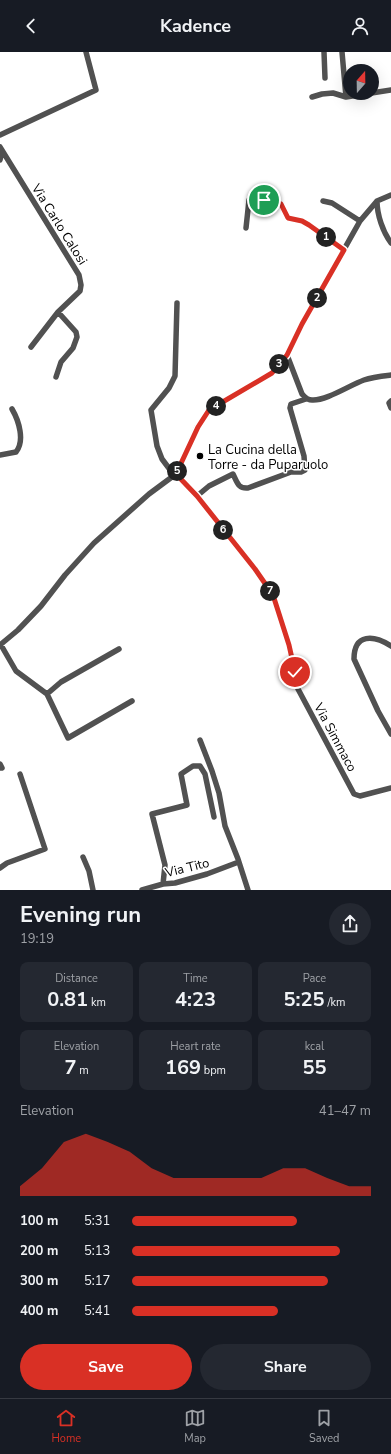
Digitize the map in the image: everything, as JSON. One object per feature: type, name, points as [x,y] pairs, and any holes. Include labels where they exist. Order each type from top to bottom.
[{"type":"street","points":[[0,135],[96,90],[86,52]]},
{"type":"street","points":[[324,52],[325,78]]},
{"type":"street","points":[[342,52],[343,64]]},
{"type":"street","points":[[379,92],[391,90]]},
{"type":"street","points":[[312,97],[333,93],[343,96]]},
{"type":"street","points":[[0,160],[1,149]]},
{"type":"street","name":"Via Carlo Calosi","points":[[1,149],[79,274],[81,285],[80,291],[58,312],[31,347]]},
{"type":"street","points":[[132,701],[68,738],[47,694],[16,671],[0,645],[18,630],[41,606],[65,575],[94,543],[149,494],[176,474],[198,427],[209,410],[272,373],[287,355],[302,324],[360,221],[377,201],[391,195]]},
{"type":"street","points":[[246,228],[249,200],[279,203],[281,204],[288,218],[302,221],[309,225],[344,250]]},
{"type":"street","points":[[323,201],[332,203],[360,221]]},
{"type":"street","points":[[377,201],[383,230],[391,243]]},
{"type":"street","name":"Via Simmaco","points":[[178,303],[175,376],[169,388],[151,410],[162,460],[171,471],[176,474],[197,496],[255,569],[273,595],[289,645],[298,689],[354,794],[360,796],[391,788]]},
{"type":"street","points":[[56,377],[60,362],[73,348],[77,337],[76,332],[58,312]]},
{"type":"street","points":[[287,355],[302,394],[306,399]]},
{"type":"street","points":[[197,496],[209,486],[232,474],[239,486],[243,489],[291,472],[301,472],[305,470],[304,456],[290,408],[291,404],[306,399],[319,399],[365,379],[391,375]]},
{"type":"street","points":[[391,401],[389,403],[391,408]]},
{"type":"street","points":[[0,455],[16,452],[18,450],[20,430],[16,415],[12,409]]},
{"type":"street","points":[[391,646],[378,638],[367,637],[361,641],[354,650],[354,659],[378,711],[391,734]]},
{"type":"street","points":[[47,694],[61,682],[119,649]]},
{"type":"street","points":[[200,740],[219,793],[225,826],[248,890]]},
{"type":"street","points":[[0,764],[2,768],[0,768]]},
{"type":"street","points":[[163,884],[165,865],[152,814],[187,805],[181,774],[193,766],[200,766],[205,774],[214,818]]},
{"type":"street","points":[[0,868],[7,863],[45,849],[20,774]]},
{"type":"street","points":[[83,857],[89,871],[93,890]]},
{"type":"street","name":"Via Tito","points":[[142,890],[202,876],[236,863]]},
{"type":"place","name":"La Cucina della Torre - da Puparuolo","points":[[200,456]]},
{"type":"route","points":[[264,200],[281,204],[288,218],[302,221],[344,250],[302,324],[287,355],[272,373],[209,410],[198,427],[176,474],[197,496],[255,569],[273,595],[280,615],[281,623],[286,634],[295,672]]}]
